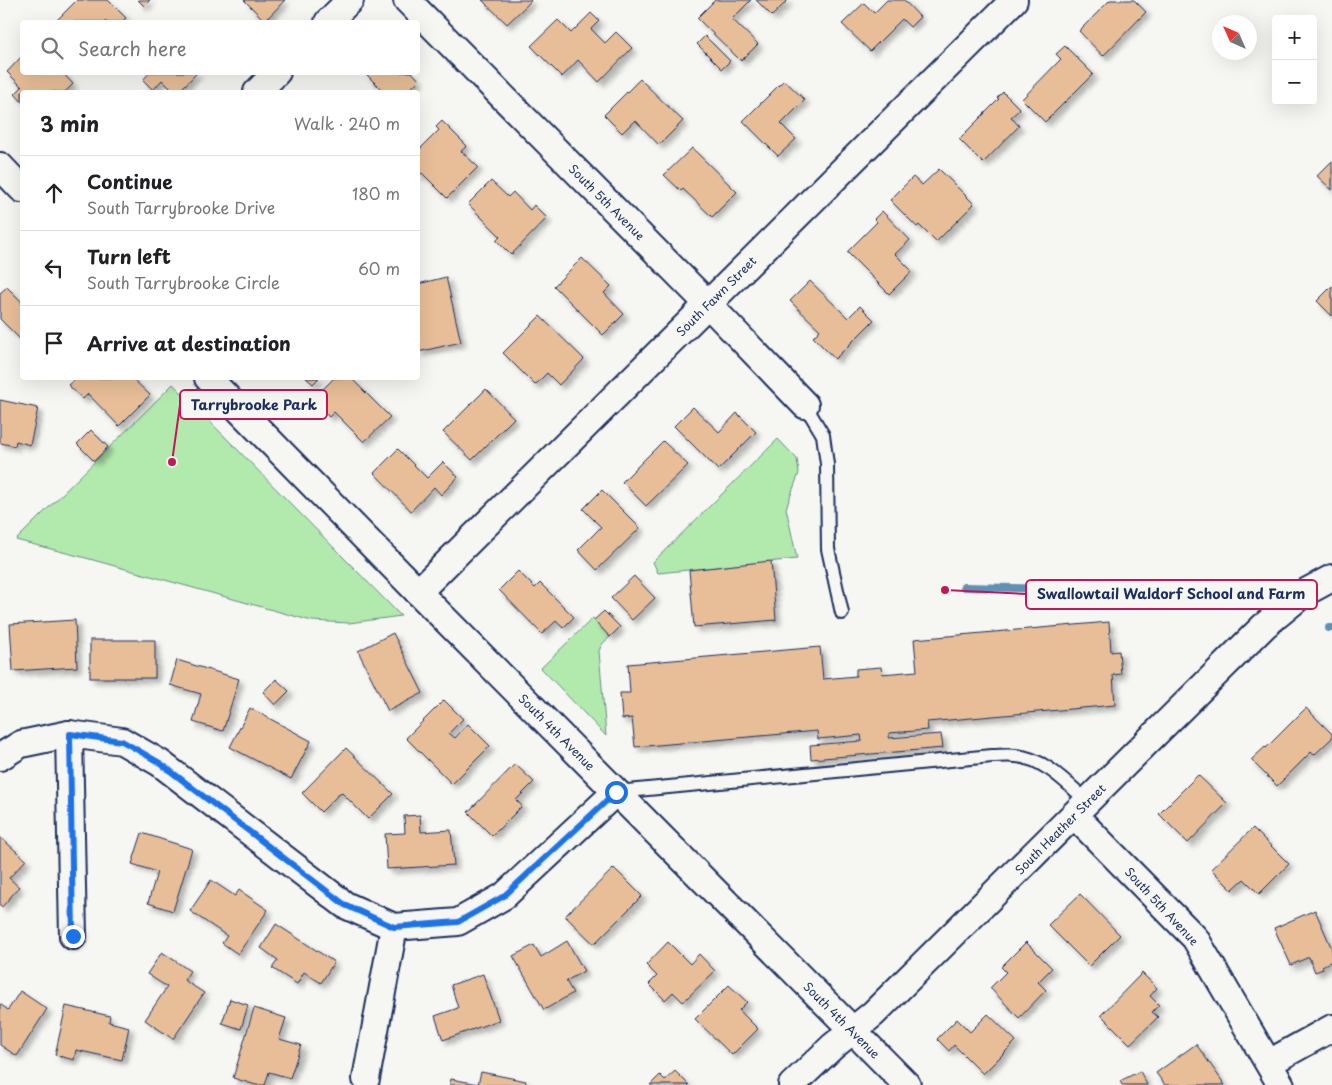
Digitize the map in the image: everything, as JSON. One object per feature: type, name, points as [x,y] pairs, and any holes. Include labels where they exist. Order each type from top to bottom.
[{"type":"street","points":[[330,20],[350,0]]},
{"type":"street","name":"South 5th Avenue","points":[[407,0],[708,304],[805,405]]},
{"type":"street","name":"South Fawn Street","points":[[418,592],[708,304],[999,5]]},
{"type":"street","points":[[259,90],[274,75]]},
{"type":"street","points":[[0,166],[20,187]]},
{"type":"street","name":"South 4th Avenue","points":[[210,380],[907,1085]]},
{"type":"street","name":"South Heather Street","points":[[792,1085],[873,1014],[1264,626],[1304,593],[1332,578]]},
{"type":"street","points":[[0,757],[21,744],[70,734],[122,741],[160,763],[345,905],[394,927],[458,922],[504,896],[616,792]]},
{"type":"street","points":[[70,734],[73,936]]},
{"type":"street","name":"South 5th Avenue","points":[[1081,809],[1195,938],[1275,1074]]},
{"type":"street","points":[[366,1079],[394,927]]},
{"type":"street","points":[[1275,1074],[1332,1028]]},
{"type":"lane","points":[[805,405],[823,436],[827,464],[828,549],[842,613]]},
{"type":"lane","points":[[616,792],[992,756],[1018,756],[1042,764],[1063,779],[1081,809]]},
{"type":"green space","points":[[173,384],[401,616],[349,623],[312,621],[16,540]]},
{"type":"green space","points":[[778,439],[797,459],[799,473],[786,508],[797,559],[658,573],[653,562]]},
{"type":"green space","points":[[593,618],[610,637],[602,644],[599,651],[606,736],[541,668]]},
{"type":"building","points":[[77,0],[108,0],[126,18],[124,20],[57,20]]},
{"type":"building","points":[[138,0],[150,0],[144,6]]},
{"type":"building","points":[[244,0],[285,0],[266,20]]},
{"type":"building","points":[[482,0],[530,0],[531,1],[507,24]]},
{"type":"building","points":[[715,0],[751,0],[732,19],[758,44],[741,61],[697,18]]},
{"type":"building","points":[[756,0],[788,0],[772,16]]},
{"type":"building","points":[[887,0],[904,0],[920,17],[910,27],[902,19],[870,51],[842,24],[864,3],[874,13]]},
{"type":"building","points":[[1110,0],[1134,0],[1146,12],[1103,56],[1079,31]]},
{"type":"building","points":[[591,13],[599,21],[591,29],[605,43],[616,32],[632,48],[599,82],[578,60],[562,77],[531,46],[558,20],[571,33]]},
{"type":"building","points":[[705,36],[730,61],[722,69],[697,44]]},
{"type":"building","points":[[1065,46],[1093,74],[1045,122],[1022,99],[1061,59],[1056,54]]},
{"type":"building","points":[[20,58],[20,75],[65,75],[73,84],[67,90],[20,90],[20,100],[15,94],[22,87],[7,72]]},
{"type":"building","points":[[147,75],[195,75],[180,90],[172,90],[162,80],[153,90],[143,80]]},
{"type":"building","points":[[367,75],[415,75],[419,80],[409,90],[382,90]]},
{"type":"building","points":[[640,79],[683,121],[659,145],[635,120],[622,133],[604,115]]},
{"type":"building","points":[[784,80],[805,100],[781,124],[796,139],[778,156],[743,121]]},
{"type":"building","points":[[1003,92],[1020,109],[1011,117],[1019,126],[983,163],[959,139],[999,99],[997,98]]},
{"type":"building","points":[[442,121],[467,146],[461,151],[478,167],[447,198],[422,173],[420,175],[420,149],[439,130],[436,127]]},
{"type":"building","points":[[692,148],[737,192],[712,217],[683,189],[681,191],[664,175]]},
{"type":"building","points":[[1332,161],[1332,190],[1317,176]]},
{"type":"building","points":[[939,169],[974,204],[936,242],[919,225],[917,227],[890,200],[913,177],[922,185]]},
{"type":"building","points":[[491,181],[508,197],[513,192],[530,210],[534,205],[547,218],[511,255],[496,240],[500,236],[468,204]]},
{"type":"building","points":[[882,211],[910,240],[895,254],[912,271],[889,294],[847,252],[877,222],[874,219]]},
{"type":"building","points":[[582,258],[611,286],[604,293],[624,314],[603,335],[554,286]]},
{"type":"building","points":[[446,277],[461,342],[420,352],[420,284]]},
{"type":"building","points":[[810,281],[848,318],[860,306],[874,320],[835,359],[813,337],[820,330],[790,301]]},
{"type":"building","points":[[1332,286],[1332,316],[1317,301]]},
{"type":"building","points":[[7,287],[20,300],[20,339],[0,319],[0,293]]},
{"type":"building","points":[[540,316],[584,359],[559,385],[547,373],[535,385],[503,353]]},
{"type":"building","points":[[74,380],[134,380],[150,395],[119,426],[88,394],[83,399],[68,385]]},
{"type":"building","points":[[308,380],[317,380],[313,384]]},
{"type":"building","points":[[332,380],[353,380],[390,417],[364,442],[334,412],[329,417],[312,400]]},
{"type":"building","points":[[486,389],[514,418],[472,460],[443,432]]},
{"type":"building","points":[[0,400],[38,408],[30,445],[16,441],[15,446],[0,443]]},
{"type":"building","points":[[693,407],[719,432],[737,413],[756,432],[718,470],[674,426]]},
{"type":"building","points":[[91,430],[108,447],[94,461],[77,444]]},
{"type":"building","points":[[663,441],[688,465],[646,506],[622,482]]},
{"type":"building","points":[[398,449],[427,478],[443,462],[458,477],[441,495],[434,487],[411,511],[374,473]]},
{"type":"building","points":[[602,490],[640,528],[597,570],[578,550],[601,527],[583,509]]},
{"type":"building","points":[[771,561],[776,620],[694,627],[689,570]]},
{"type":"building","points":[[518,571],[535,588],[540,583],[574,617],[563,628],[556,621],[542,634],[499,590]]},
{"type":"building","points":[[634,576],[655,598],[632,620],[611,598]]},
{"type":"building","points":[[604,611],[620,627],[610,637],[594,620]]},
{"type":"building","points":[[75,620],[77,667],[13,671],[10,624]]},
{"type":"building","points":[[1109,622],[1111,652],[1119,651],[1121,674],[1113,675],[1115,705],[927,722],[928,730],[889,733],[889,738],[941,734],[943,748],[811,759],[810,745],[862,741],[861,735],[818,739],[817,731],[635,747],[632,718],[622,719],[620,693],[630,693],[628,664],[820,647],[823,679],[856,676],[856,669],[881,667],[882,674],[917,671],[914,639]]},
{"type":"building","points":[[393,633],[423,693],[388,711],[358,651]]},
{"type":"building","points":[[90,640],[155,640],[155,678],[90,678]]},
{"type":"building","points":[[177,660],[239,679],[223,731],[193,722],[201,694],[170,685]]},
{"type":"building","points":[[276,679],[289,691],[275,705],[263,692]]},
{"type":"building","points":[[444,700],[463,719],[449,733],[455,738],[468,724],[490,746],[452,784],[406,738]]},
{"type":"building","points":[[250,708],[311,741],[291,779],[230,747]]},
{"type":"building","points":[[1306,708],[1332,734],[1332,738],[1314,755],[1311,752],[1277,786],[1251,760],[1266,748]]},
{"type":"building","points":[[346,748],[393,794],[368,819],[341,792],[321,812],[302,793]]},
{"type":"building","points":[[515,764],[534,782],[516,800],[522,806],[492,836],[468,812]]},
{"type":"building","points":[[1198,775],[1227,803],[1188,843],[1159,814]]},
{"type":"building","points":[[420,815],[421,832],[451,830],[454,865],[387,869],[385,834],[405,833],[404,816]]},
{"type":"building","points":[[1253,828],[1289,864],[1259,894],[1244,879],[1232,890],[1211,869]]},
{"type":"building","points":[[142,833],[192,849],[173,911],[148,903],[157,872],[132,864]]},
{"type":"building","points":[[0,837],[26,860],[9,878],[19,887],[2,907],[0,906]]},
{"type":"building","points":[[614,868],[642,896],[594,944],[565,916]]},
{"type":"building","points":[[211,880],[235,896],[239,890],[268,910],[238,954],[222,943],[227,936],[190,911]]},
{"type":"building","points":[[1080,894],[1120,935],[1089,966],[1048,925]]},
{"type":"building","points":[[1315,910],[1332,949],[1332,961],[1322,966],[1323,969],[1315,972],[1309,957],[1291,965],[1274,928]]},
{"type":"building","points":[[276,924],[334,962],[321,983],[304,972],[297,984],[272,968],[278,960],[261,948]]},
{"type":"building","points":[[567,941],[584,971],[566,981],[573,993],[544,1010],[513,956],[534,945],[541,957]]},
{"type":"building","points":[[668,942],[690,964],[699,954],[715,971],[683,1002],[673,992],[665,1000],[649,984],[657,976],[646,965]]},
{"type":"building","points":[[1026,942],[1052,968],[1038,982],[1046,990],[1019,1018],[990,988],[1006,972],[1001,967]]},
{"type":"building","points":[[162,952],[190,971],[184,980],[204,993],[173,1039],[145,1020],[167,987],[147,974]]},
{"type":"building","points":[[1142,973],[1157,988],[1150,996],[1159,1005],[1152,1012],[1158,1017],[1130,1044],[1101,1015]]},
{"type":"building","points":[[483,974],[499,1020],[443,1040],[435,1016],[458,1008],[451,985]]},
{"type":"building","points":[[729,985],[747,1002],[739,1010],[758,1029],[732,1055],[695,1019]]},
{"type":"building","points":[[20,991],[47,1009],[17,1056],[0,1045],[0,1004],[8,1010]]},
{"type":"building","points":[[230,999],[248,1005],[241,1029],[222,1023]]},
{"type":"building","points":[[66,1006],[110,1016],[109,1022],[129,1027],[122,1060],[76,1050],[74,1060],[55,1055]]},
{"type":"building","points":[[254,1008],[286,1018],[279,1039],[301,1045],[290,1078],[269,1072],[265,1085],[256,1085],[233,1078]]},
{"type":"building","points":[[988,1014],[1016,1041],[983,1074],[954,1045],[949,1051],[937,1039],[957,1019],[970,1032]]},
{"type":"building","points":[[1196,1044],[1225,1085],[1165,1085],[1156,1073]]},
{"type":"building","points":[[675,1071],[689,1085],[650,1085],[660,1075],[665,1080]]},
{"type":"building","points":[[1140,1071],[1147,1085],[1122,1085],[1120,1081]]},
{"type":"building","points":[[481,1072],[526,1081],[525,1085],[450,1085],[451,1079],[478,1084]]},
{"type":"waterway","points":[[964,587],[1166,591]]},
{"type":"place","name":"Tarrybrooke Park","points":[[172,462]]},
{"type":"place","name":"Swallowtail Waldorf School and Farm","points":[[945,590]]},
{"type":"route","points":[[73,936],[70,734],[122,741],[160,763],[345,905],[394,927],[458,922],[504,896],[616,792]]}]
